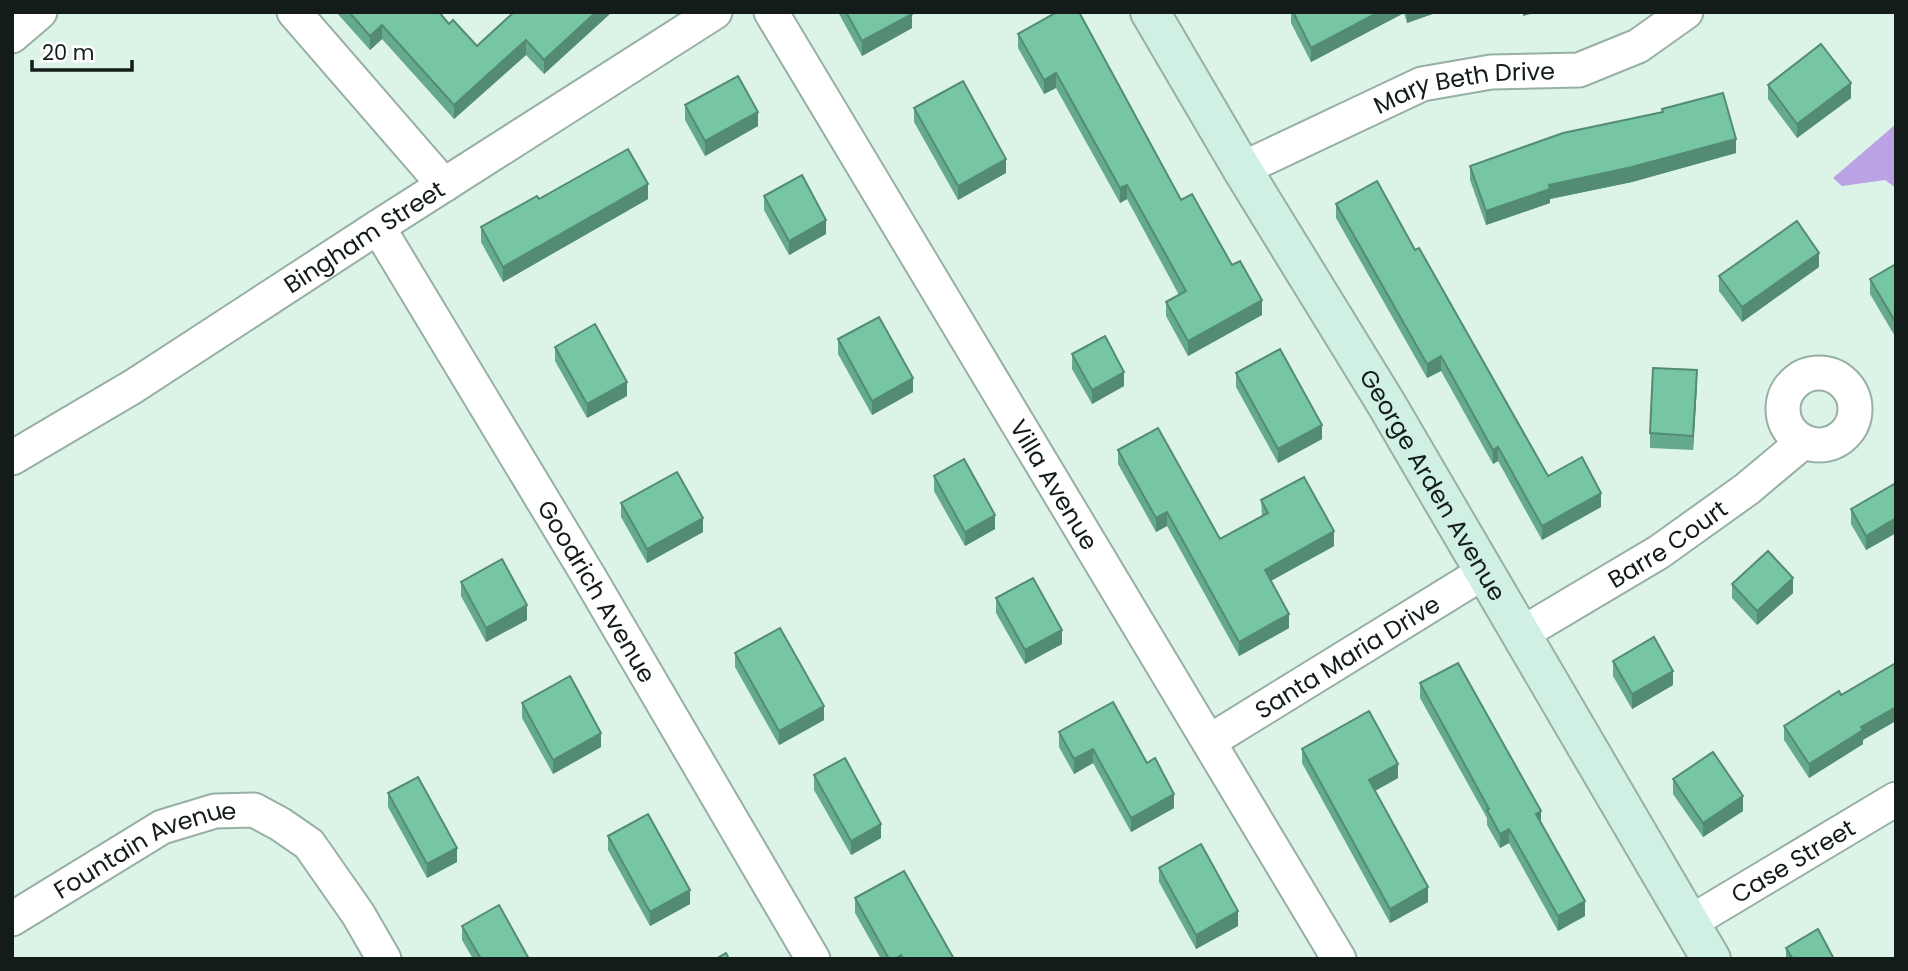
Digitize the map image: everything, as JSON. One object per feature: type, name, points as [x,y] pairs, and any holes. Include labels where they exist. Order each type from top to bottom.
[{"type":"street","points":[[12,36],[40,12]]},
{"type":"street","points":[[294,12],[444,185]]},
{"type":"street","name":"Bingham Street","points":[[12,458],[134,386],[715,12]]},
{"type":"street","name":"Villa Avenue","points":[[771,12],[1339,959]]},
{"type":"street","name":"George Arden Avenue","points":[[1150,12],[1242,169],[1387,405],[1711,959]]},
{"type":"street","name":"Mary Beth Drive","points":[[1242,169],[1422,85],[1491,72],[1579,70],[1638,46],[1686,12]]},
{"type":"street","name":"Goodrich Avenue","points":[[377,228],[588,575],[813,959]]},
{"type":"street","name":"Barre Court","points":[[1521,634],[1660,552],[1747,489],[1803,442]]},
{"type":"street","name":"Santa Maria Drive","points":[[1210,741],[1484,572]]},
{"type":"street","name":"Case Street","points":[[1689,923],[1896,799]]},
{"type":"street","name":"Fountain Avenue","points":[[12,919],[162,827],[215,811],[254,810],[309,844],[358,914],[384,959]]},
{"type":"shaded area","points":[[1896,124],[1896,188],[1885,180],[1842,186],[1833,178]]},
{"type":"building","points":[[349,12],[439,12],[449,24],[453,20],[477,46],[514,12],[596,12],[544,60],[526,40],[454,105],[382,25],[370,36]]},
{"type":"building","points":[[846,12],[911,12],[912,14],[862,41]]},
{"type":"building","points":[[1057,12],[1079,12],[1181,200],[1192,194],[1232,265],[1240,261],[1262,300],[1188,341],[1166,302],[1186,291],[1127,185],[1120,188],[1056,73],[1044,80],[1018,34]]},
{"type":"building","points":[[1293,12],[1379,12],[1311,48]]},
{"type":"building","points":[[1821,44],[1851,83],[1797,124],[1768,85]]},
{"type":"building","points":[[738,76],[758,112],[705,141],[685,105]]},
{"type":"building","points":[[963,81],[1006,159],[958,186],[914,108]]},
{"type":"building","points":[[1723,93],[1736,139],[1632,167],[1549,185],[1550,189],[1486,211],[1470,166],[1563,133],[1663,112],[1662,109]]},
{"type":"building","points":[[628,149],[648,184],[503,267],[481,227],[537,196],[539,199]]},
{"type":"building","points":[[802,175],[826,220],[789,241],[764,196]]},
{"type":"building","points":[[1377,181],[1415,250],[1419,248],[1548,476],[1582,457],[1601,493],[1542,526],[1498,447],[1493,450],[1441,356],[1427,364],[1336,204]]},
{"type":"building","points":[[1797,221],[1819,253],[1742,307],[1719,276]]},
{"type":"building","points":[[1896,264],[1896,323],[1870,279]]},
{"type":"building","points":[[879,317],[913,378],[872,401],[838,339]]},
{"type":"building","points":[[595,324],[627,382],[587,404],[555,347]]},
{"type":"building","points":[[1105,336],[1124,372],[1092,390],[1072,354]]},
{"type":"building","points":[[1280,349],[1322,425],[1278,449],[1236,373]]},
{"type":"building","points":[[1653,368],[1697,370],[1693,436],[1650,433]]},
{"type":"building","points":[[1158,428],[1220,539],[1268,513],[1261,500],[1304,477],[1334,531],[1265,570],[1289,614],[1239,642],[1167,512],[1156,518],[1118,450]]},
{"type":"building","points":[[964,459],[995,515],[965,532],[934,476]]},
{"type":"building","points":[[677,472],[703,518],[647,549],[621,503]]},
{"type":"building","points":[[1896,483],[1896,518],[1866,536],[1851,509]]},
{"type":"building","points":[[1768,551],[1793,578],[1757,611],[1732,584]]},
{"type":"building","points":[[502,559],[527,605],[486,628],[461,582]]},
{"type":"building","points":[[1033,578],[1062,630],[1025,650],[996,598]]},
{"type":"building","points":[[780,628],[824,706],[779,731],[735,653]]},
{"type":"building","points":[[1654,637],[1673,671],[1632,694],[1613,661]]},
{"type":"building","points":[[1458,663],[1541,811],[1536,814],[1585,901],[1558,916],[1509,829],[1500,834],[1420,683]]},
{"type":"building","points":[[1896,663],[1896,707],[1861,727],[1863,730],[1809,764],[1784,726],[1839,691],[1841,695]]},
{"type":"building","points":[[570,676],[601,733],[553,760],[522,703]]},
{"type":"building","points":[[1113,702],[1147,763],[1155,758],[1174,794],[1131,818],[1093,749],[1074,759],[1059,732]]},
{"type":"building","points":[[1369,711],[1398,764],[1369,780],[1428,887],[1390,909],[1302,749]]},
{"type":"building","points":[[1713,752],[1743,796],[1703,823],[1673,779]]},
{"type":"building","points":[[845,758],[881,824],[851,841],[814,775]]},
{"type":"building","points":[[418,777],[457,848],[427,864],[388,793]]},
{"type":"building","points":[[648,814],[690,890],[650,912],[608,836]]},
{"type":"building","points":[[1201,844],[1238,911],[1196,935],[1159,868]]},
{"type":"building","points":[[904,871],[954,959],[903,959],[901,955],[889,959],[855,898]]},
{"type":"building","points":[[499,905],[529,959],[481,959],[462,926]]},
{"type":"building","points":[[1818,929],[1834,959],[1793,959],[1786,948]]},
{"type":"building","points":[[726,953],[729,959],[716,959]]}]
